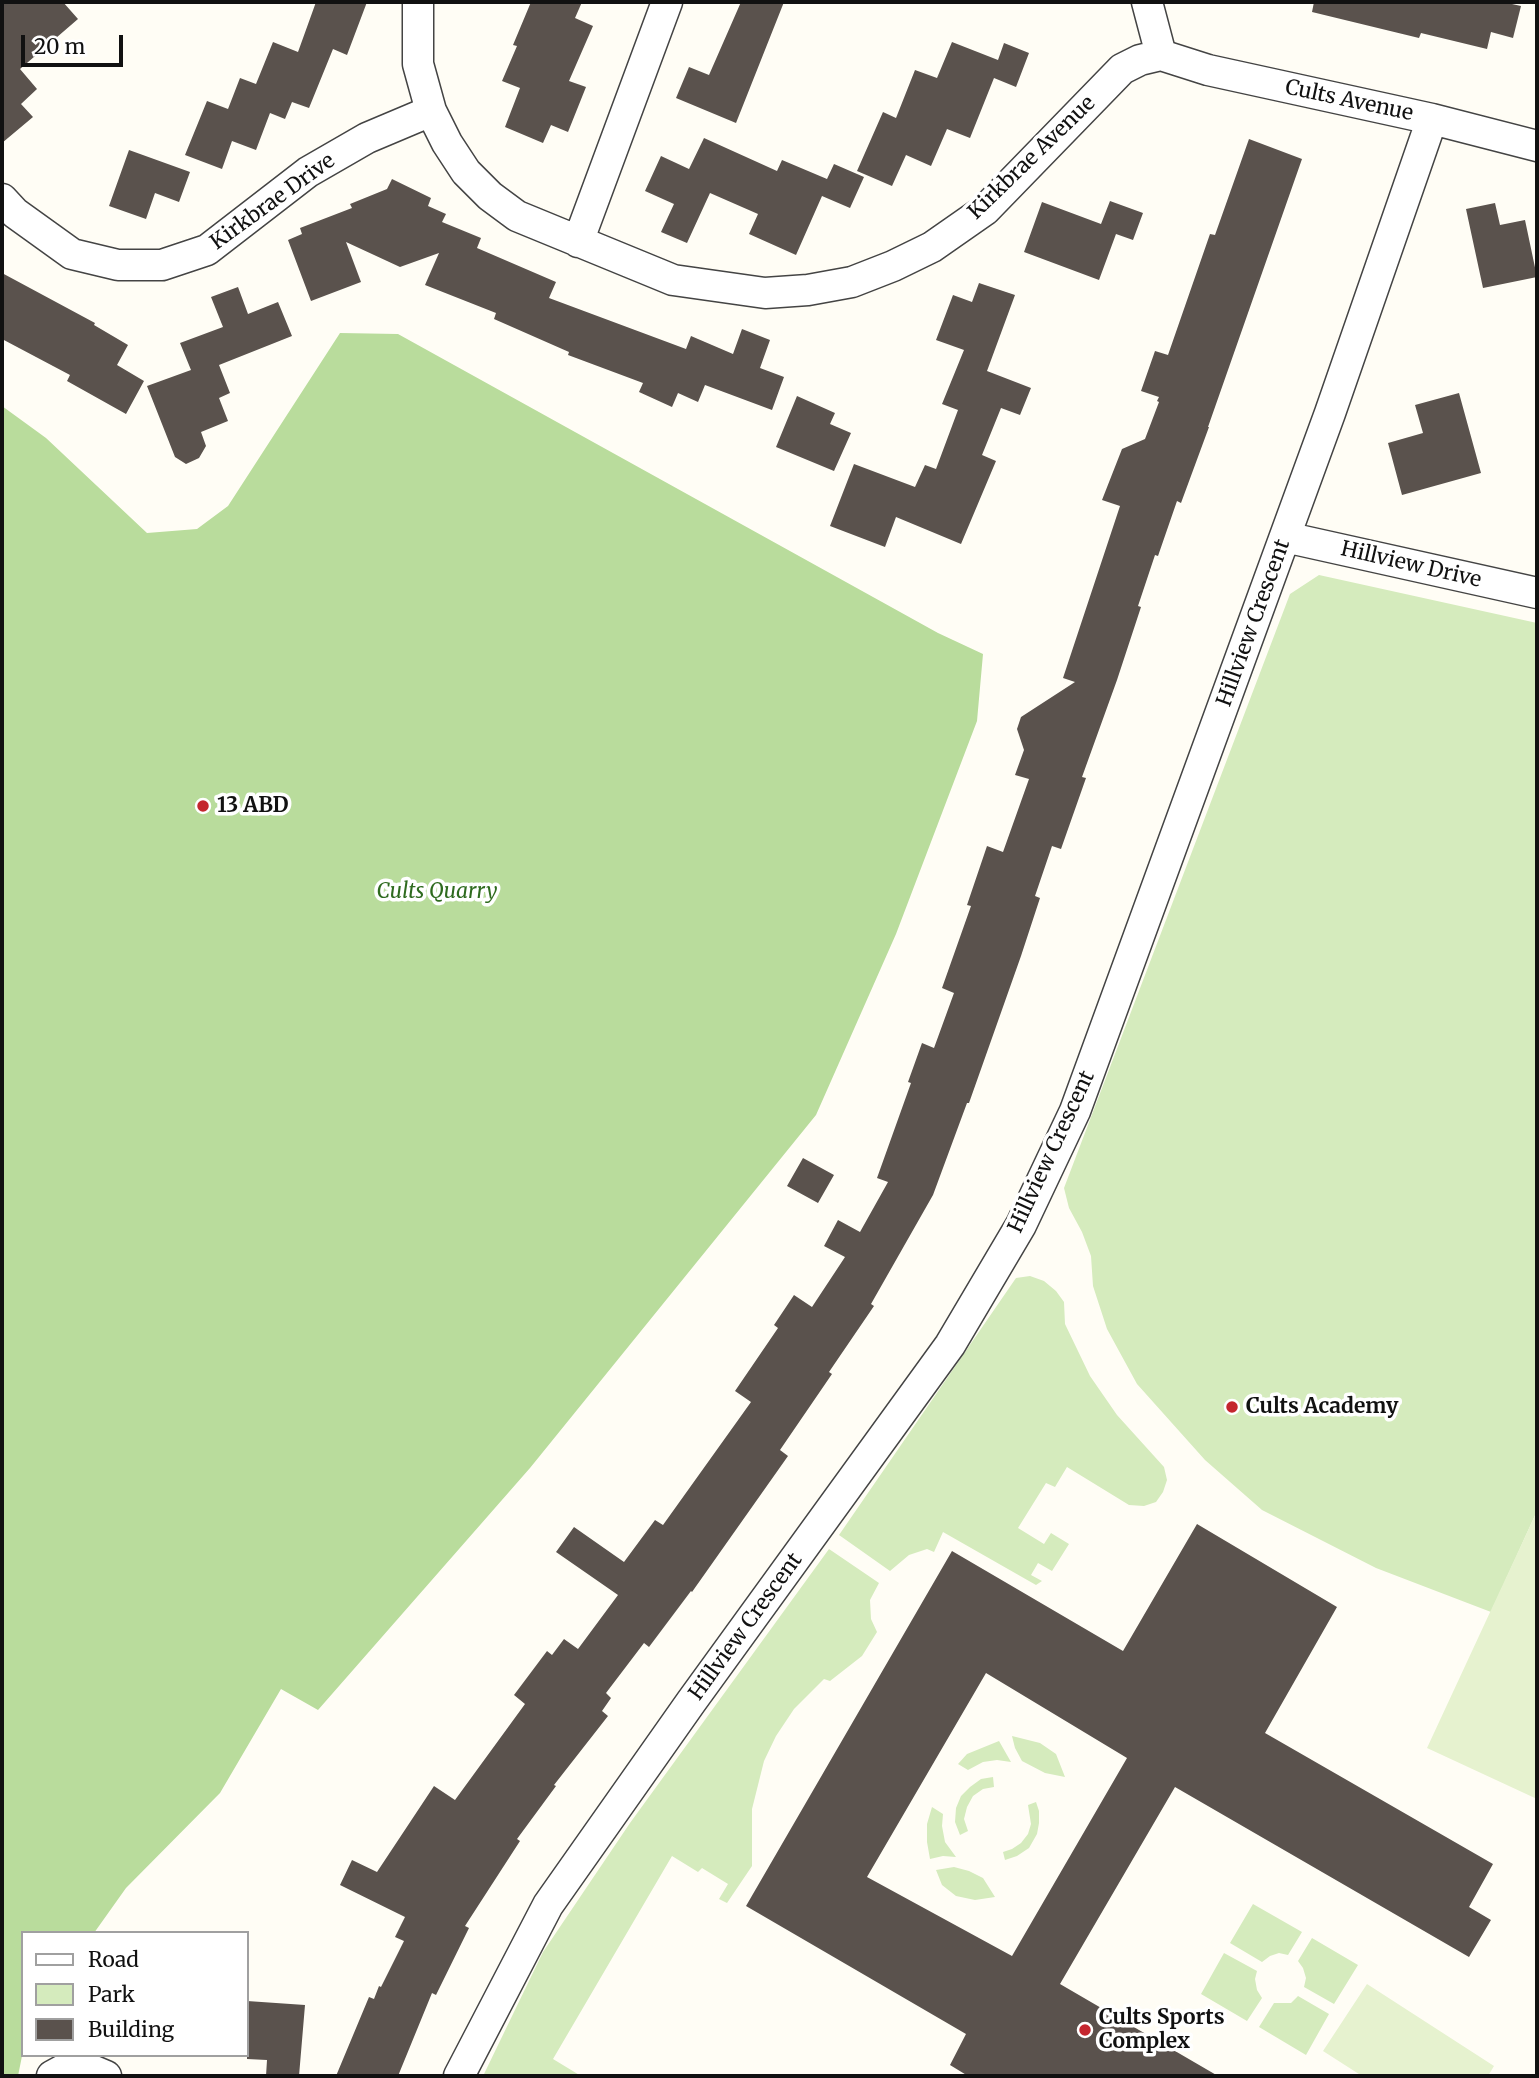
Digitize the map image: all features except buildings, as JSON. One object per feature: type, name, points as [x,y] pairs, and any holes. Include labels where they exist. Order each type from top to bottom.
[{"type":"street","name":"Kirkbrae Avenue","points":[[418,2],[418,64],[431,111],[466,172],[490,196],[517,216],[673,280],[765,293],[808,290],[852,282],[932,247],[985,211],[1122,69],[1161,54]]},
{"type":"street","points":[[578,242],[667,2]]},
{"type":"street","points":[[1147,2],[1161,54]]},
{"type":"street","name":"Cults Avenue","points":[[1161,54],[1208,70],[1432,119],[1537,146]]},
{"type":"street","name":"Kirkbrae Drive","points":[[2,199],[15,213],[72,254],[118,265],[162,265],[207,250],[307,172],[367,138],[431,111]]},
{"type":"street","name":"Hillview Crescent","points":[[459,2076],[548,1905],[691,1702],[950,1345],[1021,1225],[1075,1111],[1285,537],[1432,119]]},
{"type":"street","name":"Hillview Drive","points":[[1285,537],[1537,593]]},
{"type":"street","points":[[52,2076],[80,2065],[106,2076]]},
{"type":"green space","name":"Cults Quarry","points":[[340,333],[398,334],[938,633],[983,654],[977,721],[896,934],[816,1115],[530,1468],[318,1710],[281,1689],[220,1793],[126,1888],[95,1931],[21,1931],[22,2057],[18,2076],[2,2076],[2,406],[46,438],[147,533],[197,529],[228,506]]},
{"type":"green space","points":[[1319,575],[1537,623],[1537,1511],[1491,1612],[1376,1568],[1262,1510],[1205,1460],[1137,1384],[1107,1329],[1093,1286],[1091,1256],[1069,1208],[1064,1188],[1290,594]]},
{"type":"green space","points":[[1030,1276],[1044,1281],[1064,1302],[1065,1324],[1090,1376],[1117,1415],[1164,1467],[1167,1480],[1163,1492],[1156,1502],[1144,1506],[1129,1505],[1067,1467],[1055,1487],[1046,1483],[1018,1528],[1044,1544],[1051,1533],[1069,1544],[1052,1571],[1038,1563],[1031,1575],[1042,1581],[1036,1585],[943,1532],[934,1552],[927,1549],[909,1555],[890,1571],[839,1535],[1016,1278]]},
{"type":"green space","points":[[1537,1511],[1537,1799],[1427,1748]]},
{"type":"green space","points":[[829,1549],[879,1583],[870,1600],[871,1619],[877,1632],[862,1656],[830,1681],[824,1679],[794,1709],[776,1736],[764,1761],[752,1809],[752,1866],[727,1903],[719,1899],[728,1884],[702,1868],[698,1872],[672,1856],[553,2059],[581,2076],[485,2076],[543,1952],[630,1823]]},
{"type":"green space","points":[[1012,1736],[1040,1743],[1056,1754],[1065,1777],[1045,1773],[1022,1761]]},
{"type":"green space","points":[[999,1741],[1011,1762],[983,1762],[968,1770],[958,1764],[967,1754]]},
{"type":"green space","points":[[993,1777],[994,1787],[983,1789],[973,1796],[964,1819],[968,1831],[960,1835],[955,1822],[956,1808],[961,1796],[981,1779]]},
{"type":"green space","points":[[1036,1802],[1039,1811],[1037,1834],[1029,1848],[1005,1860],[1003,1852],[1021,1843],[1028,1834],[1031,1824],[1028,1805]]},
{"type":"green space","points":[[932,1807],[943,1814],[945,1842],[956,1857],[930,1859],[927,1824]]},
{"type":"green space","points":[[954,1867],[983,1878],[995,1897],[975,1900],[956,1896],[942,1885],[936,1870]]},
{"type":"green space","points":[[1253,1904],[1302,1932],[1288,1955],[1279,1953],[1262,1962],[1230,1943]]},
{"type":"green space","points":[[1312,1938],[1358,1965],[1334,2004],[1304,1987],[1306,1978],[1298,1961]]},
{"type":"green space","points":[[1224,1953],[1257,1971],[1257,1990],[1262,1998],[1247,2021],[1201,1994]]},
{"type":"green space","points":[[1367,1984],[1494,2066],[1488,2076],[1362,2076],[1323,2051]]},
{"type":"green space","points":[[1298,1996],[1329,2014],[1306,2055],[1259,2027],[1274,2003],[1291,2003]]},
{"type":"place","name":"13 ABD","points":[[203,806]]},
{"type":"place","name":"Cults Academy","points":[[1232,1407]]},
{"type":"place","name":"Cults Sports Complex","points":[[1085,2030]]}]
